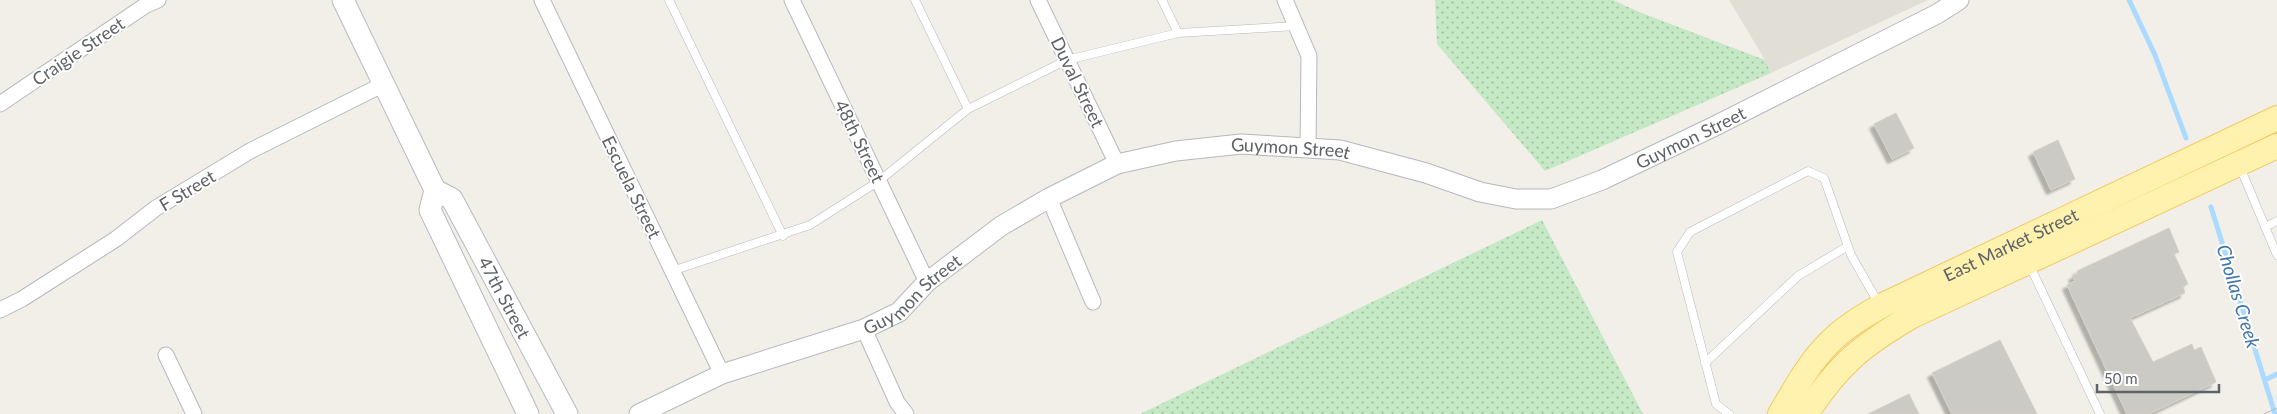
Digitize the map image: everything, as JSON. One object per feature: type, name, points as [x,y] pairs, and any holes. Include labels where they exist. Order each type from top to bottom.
[{"type":"main road","name":"47th Street","points":[[343,0],[435,190],[452,199],[567,414]]},
{"type":"main road","name":"East Market Street","points":[[1780,414],[1811,365],[1827,345],[1846,328],[1881,306],[2277,118]]},
{"type":"main road","points":[[2231,141],[2238,163]]},
{"type":"main road","name":"East Market Street","points":[[1806,414],[1845,362],[1874,339],[1912,316],[2277,146]]},
{"type":"main road","name":"47th Street","points":[[435,190],[430,210],[528,414]]},
{"type":"main road","points":[[2017,240],[2028,262]]},
{"type":"street","name":"Craigie Street","points":[[0,104],[146,5],[158,0]]},
{"type":"street","name":"Escuela Street","points":[[542,0],[722,374]]},
{"type":"street","name":"48th Street","points":[[792,0],[927,282]]},
{"type":"street","name":"Duval Street","points":[[1038,0],[1117,164]]},
{"type":"street","points":[[1285,0],[1309,56],[1308,147]]},
{"type":"street","name":"Guymon Street","points":[[639,414],[722,374],[864,330],[899,312],[927,282],[1001,226],[1049,198],[1117,164],[1176,152],[1240,144],[1308,147],[1350,152],[1426,173],[1480,192],[1516,199],[1551,199],[1602,180],[1715,126],[1937,14],[1959,0]]},
{"type":"street","name":"F Street","points":[[0,310],[22,299],[116,239],[156,208],[250,152],[384,84]]},
{"type":"street","points":[[1049,198],[1093,302]]},
{"type":"street","points":[[864,330],[897,402],[906,414]]},
{"type":"street","points":[[166,355],[194,414]]},
{"type":"lane","points":[[669,0],[783,236]]},
{"type":"lane","points":[[915,0],[968,110]]},
{"type":"lane","points":[[1162,0],[1178,33]]},
{"type":"lane","points":[[672,271],[783,236],[810,225],[879,181],[968,110],[1067,60],[1178,33],[1297,26]]},
{"type":"lane","points":[[2238,163],[2277,255]]},
{"type":"lane","points":[[1730,414],[1716,404],[1677,252],[1690,232],[1808,172],[1824,178],[1848,246],[1881,306]]},
{"type":"lane","points":[[2265,227],[2277,221]]},
{"type":"lane","points":[[1705,363],[1798,276],[1848,246]]},
{"type":"lane","points":[[2028,262],[2100,414]]},
{"type":"shaded area","points":[[1729,0],[1928,0],[1771,73]]},
{"type":"green space","points":[[1435,0],[1613,0],[1639,12],[1765,60],[1771,73],[1545,171],[1437,44]]},
{"type":"green space","points":[[1542,220],[1643,414],[1140,414]]},
{"type":"building","points":[[1896,113],[1914,148],[1892,159],[1874,124]]},
{"type":"building","points":[[2058,140],[2075,179],[2051,190],[2033,152]]},
{"type":"building","points":[[2169,228],[2179,252],[2174,254],[2188,284],[2183,287],[2185,293],[2130,318],[2153,362],[2192,344],[2194,350],[2201,347],[2216,382],[2149,414],[2127,414],[2067,285],[2075,281],[2073,276],[2078,273],[2077,271]]},
{"type":"building","points":[[2000,340],[2037,414],[1952,414],[1932,373]]},
{"type":"building","points":[[1909,394],[1919,414],[1868,414]]},
{"type":"waterway","points":[[2129,0],[2155,55],[2186,138]]},
{"type":"waterway","name":"Chollas Creek","points":[[2211,207],[2275,414]]},
{"type":"waterway","points":[[2265,380],[2277,374]]},
{"type":"tram line","points":[[2264,414],[2277,408]]}]
